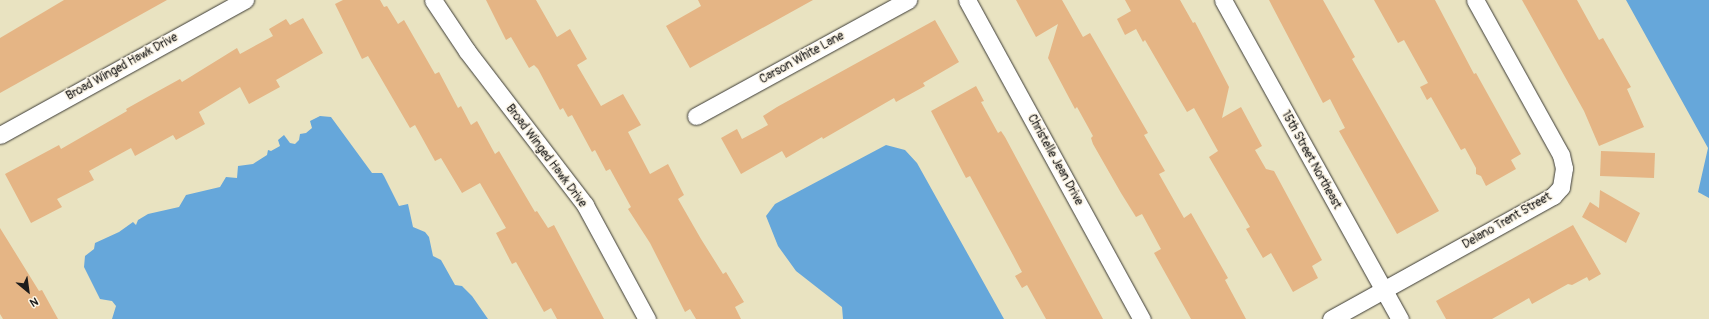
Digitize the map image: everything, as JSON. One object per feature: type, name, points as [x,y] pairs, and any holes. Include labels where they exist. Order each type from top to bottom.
[{"type":"street","name":"Broad Winged Hawk Drive","points":[[0,135],[245,0]]},
{"type":"street","name":"Broad Winged Hawk Drive","points":[[434,0],[466,50],[585,205],[647,319]]},
{"type":"street","name":"Carson White Lane","points":[[696,116],[908,0]]},
{"type":"street","name":"Christelle Jean Drive","points":[[967,0],[1142,319]]},
{"type":"street","name":"15th Street Northeast","points":[[1223,0],[1400,319]]},
{"type":"street","name":"Delano Trent Street","points":[[1331,319],[1553,196],[1561,187],[1564,168],[1561,156],[1475,0]]},
{"type":"water","points":[[1626,0],[1709,0],[1709,198],[1698,192],[1708,148]]},
{"type":"water","points":[[320,116],[331,117],[372,173],[382,173],[399,206],[408,204],[413,227],[425,232],[429,237],[433,256],[441,260],[455,285],[462,286],[472,296],[488,319],[112,319],[116,306],[112,301],[100,299],[84,267],[85,256],[94,249],[95,243],[119,232],[133,222],[136,225],[138,220],[148,214],[179,207],[186,195],[220,187],[226,177],[237,178],[238,166],[253,164],[267,155],[268,150],[271,151],[280,146],[278,140],[284,135],[290,143],[295,144],[299,140],[300,134],[306,133],[312,128],[310,121]]},
{"type":"water","points":[[886,145],[905,150],[917,163],[1004,319],[843,319],[842,307],[796,271],[778,246],[766,216],[775,204]]},
{"type":"building","points":[[64,0],[167,0],[0,93],[0,38]]},
{"type":"building","points":[[343,0],[380,0],[384,7],[387,6],[398,24],[404,20],[435,74],[439,72],[458,108],[461,106],[471,125],[477,121],[495,154],[499,151],[535,212],[537,211],[548,228],[554,225],[604,319],[557,319],[551,308],[544,312],[516,262],[512,264],[496,233],[506,228],[480,183],[462,193],[441,158],[435,161],[415,125],[410,128],[368,56],[362,59],[335,4]]},
{"type":"building","points":[[486,0],[536,0],[557,37],[570,29],[587,59],[577,65],[601,106],[623,94],[641,125],[628,132],[650,174],[668,164],[684,195],[678,199],[723,274],[726,272],[744,302],[735,307],[741,319],[696,319],[690,309],[685,312],[650,243],[628,209],[631,207],[610,169],[606,171],[595,150],[592,152],[572,115],[568,117],[563,108],[560,110],[538,69],[534,65],[529,68],[511,37],[506,40]]},
{"type":"building","points":[[698,0],[813,0],[690,68],[666,26],[701,6]]},
{"type":"building","points":[[1016,0],[1062,0],[1083,37],[1090,33],[1148,133],[1144,135],[1165,171],[1159,174],[1184,218],[1191,213],[1228,278],[1225,280],[1246,319],[1191,319],[1154,253],[1161,249],[1142,214],[1136,217],[1121,193],[1093,144],[1091,138],[1093,136],[1077,107],[1075,109],[1048,58],[1058,24],[1036,37]]},
{"type":"building","points":[[1125,0],[1180,0],[1193,23],[1195,22],[1229,87],[1222,118],[1241,107],[1262,146],[1255,150],[1266,169],[1274,171],[1322,260],[1312,266],[1318,278],[1293,292],[1271,253],[1263,258],[1246,229],[1250,227],[1209,157],[1218,151],[1194,108],[1187,112],[1145,40],[1143,42],[1136,29],[1125,35],[1117,19],[1131,11]]},
{"type":"building","points":[[1269,0],[1323,0],[1355,57],[1352,59],[1439,211],[1397,234],[1339,131],[1345,128],[1330,99],[1323,103]]},
{"type":"building","points":[[1374,0],[1435,0],[1474,74],[1476,73],[1521,154],[1511,160],[1516,169],[1486,186],[1481,176],[1476,174],[1476,168],[1465,148],[1461,150],[1431,97],[1427,100],[1420,87],[1428,83],[1404,40],[1398,43]]},
{"type":"building","points":[[1522,0],[1577,0],[1599,40],[1603,38],[1631,87],[1627,89],[1644,127],[1599,146],[1584,111]]},
{"type":"building","points":[[303,18],[323,53],[276,80],[280,87],[249,104],[240,87],[199,112],[205,124],[176,140],[173,135],[135,156],[131,148],[89,171],[94,180],[57,199],[62,207],[31,223],[5,174],[59,145],[61,149],[127,111],[126,109],[180,79],[182,82],[237,48],[240,54],[273,36],[269,29],[286,19],[290,25]]},
{"type":"building","points":[[935,20],[959,62],[923,83],[925,86],[896,102],[894,98],[823,139],[822,137],[786,158],[782,151],[741,174],[721,138],[737,129],[742,139],[768,125],[763,116],[777,107]]},
{"type":"building","points":[[976,86],[984,101],[981,102],[998,133],[1001,131],[1005,137],[1103,319],[1046,319],[1027,285],[1022,288],[1015,276],[1022,272],[970,176],[966,178],[931,111]]},
{"type":"building","points":[[1601,151],[1655,153],[1654,178],[1600,176]]},
{"type":"building","points":[[1600,190],[1640,213],[1626,243],[1582,217],[1590,202],[1599,208]]},
{"type":"building","points":[[1573,225],[1601,274],[1589,281],[1587,277],[1572,285],[1568,284],[1532,304],[1529,298],[1492,319],[1446,319],[1436,301]]},
{"type":"building","points":[[0,228],[39,291],[42,290],[58,319],[3,319],[0,314]]}]
